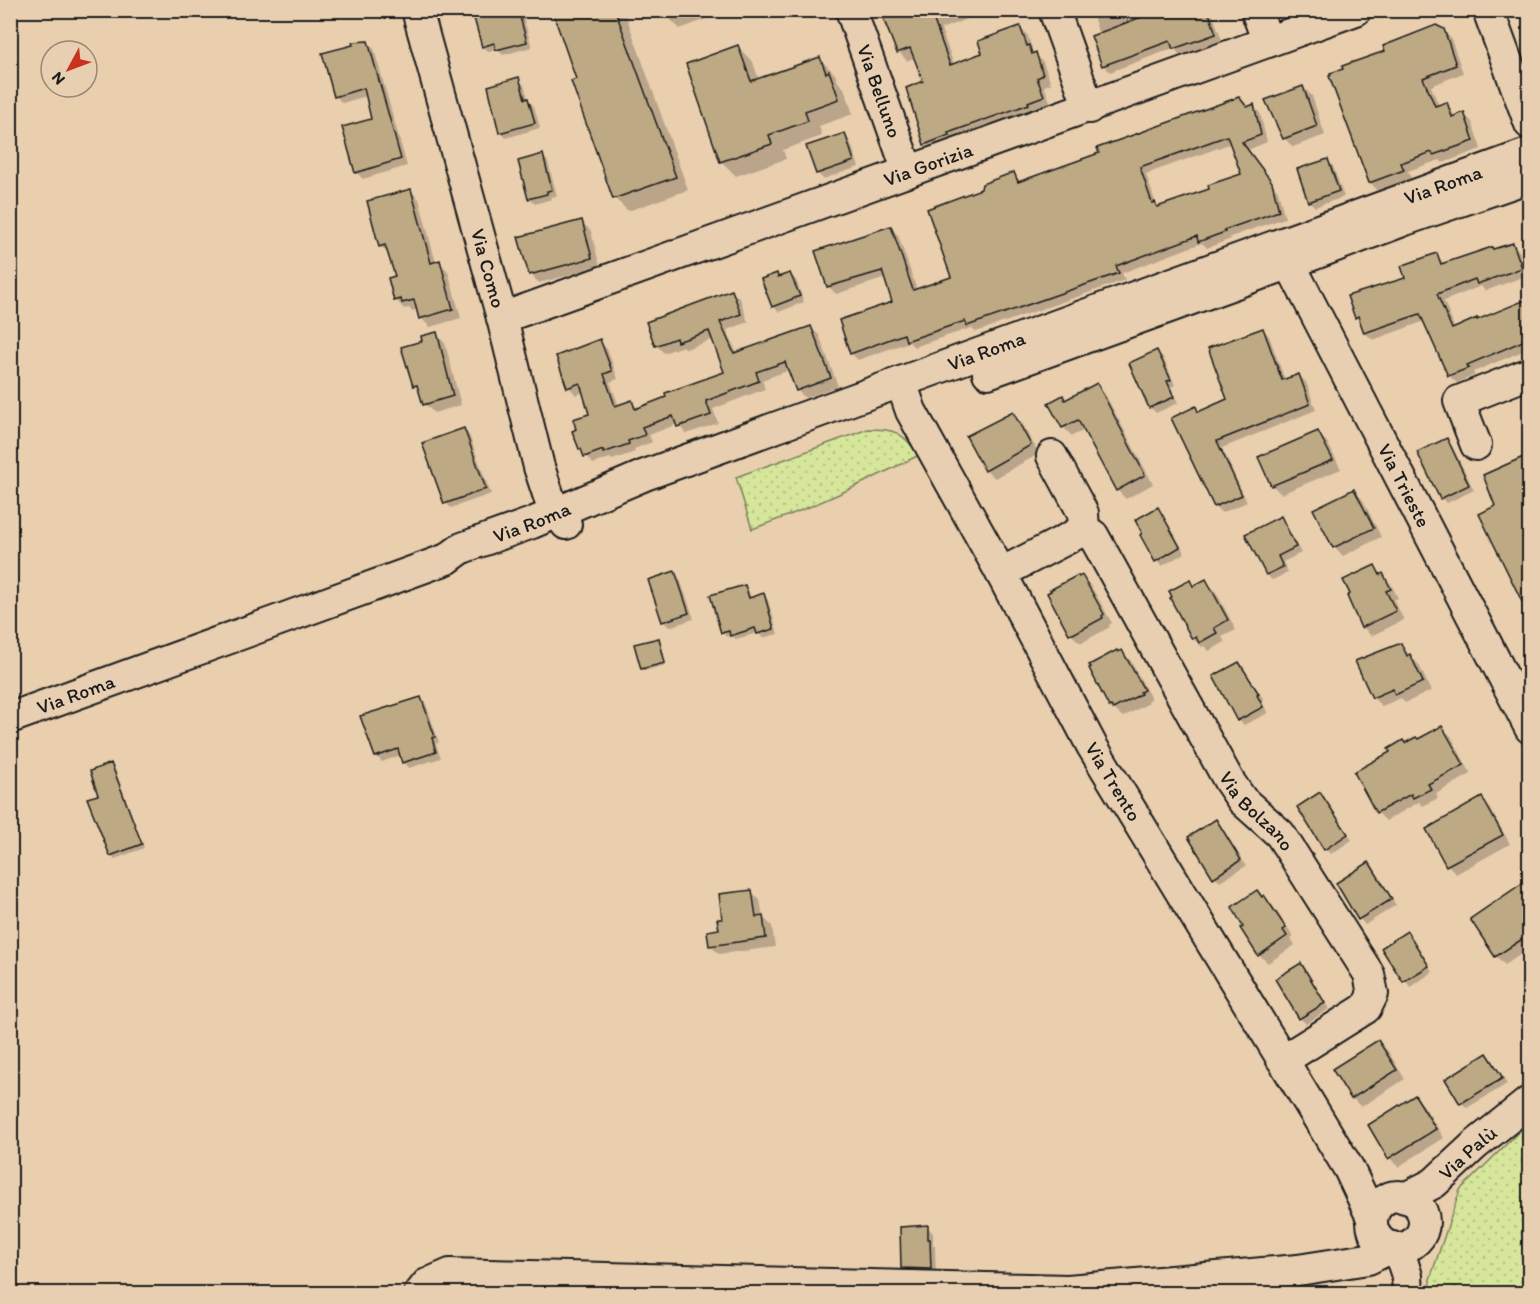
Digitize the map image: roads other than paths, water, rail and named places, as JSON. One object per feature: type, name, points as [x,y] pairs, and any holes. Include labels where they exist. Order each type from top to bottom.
[{"type":"street","name":"Via Como","points":[[417,10],[502,318],[539,467],[561,518]]},
{"type":"street","name":"Via Belluno","points":[[851,10],[908,172]]},
{"type":"street","points":[[1054,10],[1089,108]]},
{"type":"street","points":[[1256,10],[1268,42]]},
{"type":"street","name":"Via Gorizia","points":[[502,318],[1356,10]]},
{"type":"street","points":[[1488,10],[1530,124]]},
{"type":"street","name":"Via Roma","points":[[10,718],[447,559],[462,548],[561,518],[1287,253],[1530,153]]},
{"type":"street","name":"Via Roma","points":[[1287,253],[1405,220],[1530,177]]},
{"type":"street","name":"Via Trieste","points":[[1287,253],[1530,728]]},
{"type":"street","points":[[1476,445],[1459,401],[1530,373]]},
{"type":"street","name":"Via Trento","points":[[904,392],[1092,746],[1349,1168],[1397,1225]]},
{"type":"street","name":"Via Bolzano","points":[[1052,456],[1083,513],[1084,530],[1093,535],[1229,781],[1242,800],[1280,834],[1369,974],[1373,994],[1366,1008],[1296,1052],[1281,1058]]},
{"type":"street","points":[[1001,573],[1084,530]]},
{"type":"street","name":"Via Palù","points":[[419,1293],[427,1284],[450,1274],[1068,1290],[1298,1270],[1350,1261],[1397,1225],[1434,1183],[1475,1145],[1530,1101]]},
{"type":"street","name":"Via Palù","points":[[1397,1225],[1408,1285]]}]
